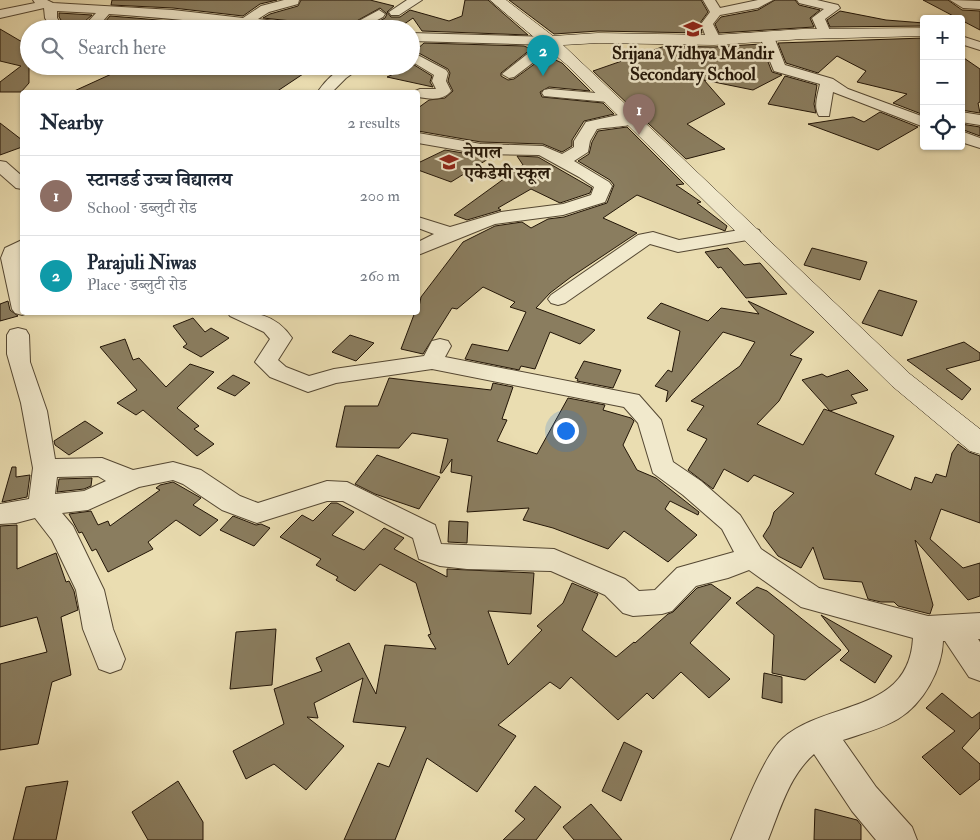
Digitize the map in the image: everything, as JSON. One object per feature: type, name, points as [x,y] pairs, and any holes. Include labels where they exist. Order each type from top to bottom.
[{"type":"street","points":[[395,12],[416,0]]},
{"type":"street","points":[[497,0],[608,98],[752,234],[901,380],[980,444]]},
{"type":"street","points":[[708,0],[716,12]]},
{"type":"street","points":[[714,40],[707,24],[716,12],[730,8],[749,8],[767,0]]},
{"type":"street","points":[[803,0],[834,8],[818,18],[825,33]]},
{"type":"street","points":[[956,0],[967,5],[980,5]]},
{"type":"street","points":[[248,20],[265,9],[294,1]]},
{"type":"street","points":[[0,14],[44,4],[224,20]]},
{"type":"street","points":[[44,4],[52,20]]},
{"type":"street","points":[[97,20],[107,9]]},
{"type":"street","points":[[367,20],[378,14]]},
{"type":"street","points":[[442,45],[549,47],[598,38],[714,40],[825,33],[920,32]]},
{"type":"street","points":[[420,37],[456,38],[549,47]]},
{"type":"street","points":[[767,37],[779,68],[828,82],[836,88],[866,101],[920,121]]},
{"type":"street","points":[[420,53],[456,38]]},
{"type":"street","points":[[965,41],[980,46]]},
{"type":"street","points":[[509,74],[549,47]]},
{"type":"street","points":[[420,61],[441,73],[439,81],[444,91],[436,94],[420,93]]},
{"type":"street","points":[[326,90],[341,75]]},
{"type":"street","points":[[824,113],[824,101],[828,82]]},
{"type":"street","points":[[549,93],[608,98]]},
{"type":"street","points":[[866,101],[877,94],[912,102]]},
{"type":"street","points":[[965,118],[980,120]]},
{"type":"street","points":[[562,161],[582,149],[582,141],[591,125],[618,120],[631,121]]},
{"type":"street","points":[[965,137],[980,143]]},
{"type":"street","points":[[420,138],[480,149],[529,148],[542,151],[600,182],[603,186],[599,198],[582,207],[500,218],[448,233],[420,248]]},
{"type":"street","points":[[0,166],[20,182]]},
{"type":"street","points":[[420,223],[448,233]]},
{"type":"street","points":[[558,299],[646,239],[653,238],[678,246],[752,234]]},
{"type":"street","points":[[20,247],[12,252],[11,258],[20,300]]},
{"type":"street","points":[[244,315],[271,327],[281,338],[266,362],[278,372],[308,384],[334,376],[436,354],[631,401],[649,420],[662,467],[692,488],[731,522],[751,557],[811,598],[954,628],[980,667]]},
{"type":"street","points":[[14,330],[16,350],[34,404],[41,456],[46,468],[41,506],[62,534],[90,590],[98,629],[110,659]]},
{"type":"street","points":[[46,468],[102,467],[117,475],[133,479]]},
{"type":"street","points":[[0,514],[16,513],[41,506],[88,500],[133,479],[173,471],[192,478],[231,503],[257,513],[275,509],[307,496],[327,491],[347,492],[426,532],[429,551],[440,555],[468,558],[554,560],[615,587],[633,604],[662,602],[687,576],[728,567],[751,557]]},
{"type":"street","points":[[749,840],[761,820],[777,778],[793,752],[819,733],[874,713],[898,700],[919,675],[928,654],[954,628]]},
{"type":"street","points":[[819,733],[864,799],[899,840]]},
{"type":"building","points":[[112,0],[277,0],[260,4],[243,16],[173,8],[111,5]]},
{"type":"building","points":[[301,0],[370,0],[394,6],[387,12],[391,17],[400,17],[410,10],[449,21],[462,16],[465,0],[488,0],[528,35],[422,31],[420,20],[414,20],[413,18],[410,20],[381,20],[387,14],[380,8],[358,20],[282,20],[263,18],[270,14],[298,6]]},
{"type":"building","points":[[509,0],[701,0],[708,12],[700,23],[702,33],[598,31],[554,34]]},
{"type":"building","points":[[775,0],[795,0],[799,5],[820,10],[810,18],[814,27],[719,33],[715,24],[721,17],[758,10]]},
{"type":"building","points":[[923,0],[948,0],[962,10],[980,11],[980,30],[965,22],[965,15],[952,15]]},
{"type":"building","points":[[840,11],[886,20],[920,23],[920,26],[830,27],[827,20]]},
{"type":"building","points":[[59,13],[92,15],[86,20],[61,20]]},
{"type":"building","points":[[110,16],[158,20],[107,20]]},
{"type":"building","points":[[0,29],[20,41],[20,66],[0,61]]},
{"type":"building","points":[[920,38],[920,113],[893,103],[907,94],[857,82],[866,71],[837,56],[818,73],[786,63],[778,43]]},
{"type":"building","points":[[424,43],[524,46],[531,49],[501,73],[501,76],[508,80],[514,79],[547,56],[562,63],[590,91],[549,87],[540,92],[542,97],[603,103],[614,114],[584,121],[572,140],[572,146],[562,152],[543,144],[481,142],[420,131],[420,107],[429,100],[445,98],[453,91],[448,81],[450,73],[448,69],[420,54],[420,47]]},
{"type":"building","points":[[761,44],[772,72],[782,75],[753,90],[704,80],[725,104],[687,124],[725,149],[686,159],[593,71],[665,46],[714,47]]},
{"type":"building","points":[[965,59],[980,69],[980,102],[978,103],[980,113],[965,111]]},
{"type":"building","points":[[20,67],[20,75],[29,75],[29,83],[20,92],[0,92],[0,82]]},
{"type":"building","points":[[420,69],[432,76],[430,82],[433,87],[387,77],[391,75],[420,75]]},
{"type":"building","points":[[109,75],[302,75],[279,90],[76,90]]},
{"type":"building","points":[[785,76],[817,85],[814,104],[816,113],[768,104]]},
{"type":"building","points":[[880,112],[918,127],[878,150],[808,124],[853,117],[864,122]]},
{"type":"building","points":[[0,123],[20,138],[20,148],[0,155]]},
{"type":"building","points":[[965,125],[980,127],[980,136],[965,130]]},
{"type":"building","points":[[627,127],[684,184],[676,185],[701,202],[697,203],[727,226],[725,231],[637,195],[603,218],[637,233],[571,277],[550,293],[536,308],[595,330],[580,344],[550,332],[535,369],[521,366],[519,370],[465,359],[472,344],[508,351],[526,312],[510,307],[515,302],[483,287],[457,309],[452,308],[423,354],[401,349],[414,315],[420,315],[421,297],[463,242],[495,226],[522,222],[531,228],[548,219],[564,217],[607,203],[614,185],[610,180],[578,161],[589,154],[592,142],[598,131]]},
{"type":"building","points":[[445,150],[493,156],[451,182],[420,171],[420,162]]},
{"type":"building","points":[[517,156],[538,157],[592,188],[590,193],[560,203],[531,189],[498,208],[501,210],[467,220],[454,215],[523,165]]},
{"type":"building","points":[[728,248],[744,265],[760,263],[787,294],[746,298],[721,267],[718,268],[705,252]]},
{"type":"building","points":[[812,248],[867,262],[860,280],[804,265]]},
{"type":"building","points":[[879,290],[917,301],[902,336],[862,323]]},
{"type":"building","points":[[8,301],[10,310],[18,316],[0,321],[0,304]]},
{"type":"building","points":[[748,301],[814,332],[790,355],[802,359],[779,401],[757,424],[803,445],[824,409],[894,436],[875,474],[911,490],[915,477],[932,483],[936,474],[946,477],[952,453],[958,444],[969,452],[980,456],[980,523],[941,509],[930,539],[963,568],[980,563],[980,596],[968,600],[915,540],[933,605],[930,614],[898,606],[894,602],[868,599],[862,582],[824,579],[813,547],[801,568],[778,556],[763,536],[770,525],[774,512],[794,493],[754,475],[748,482],[724,469],[713,489],[688,470],[707,439],[687,430],[704,406],[691,401],[740,366],[755,342],[723,332],[666,402],[668,391],[655,386],[668,370],[672,372],[680,331],[647,318],[661,303],[708,321],[721,308],[759,314]]},
{"type":"building","points":[[193,318],[205,332],[211,328],[229,338],[201,357],[183,347],[187,344],[173,326]]},
{"type":"building","points":[[350,335],[374,343],[356,361],[332,352]]},
{"type":"building","points":[[125,339],[133,360],[139,358],[166,387],[190,364],[214,372],[177,408],[199,426],[194,429],[214,444],[197,456],[143,410],[136,415],[117,403],[137,390],[100,347]]},
{"type":"building","points":[[964,342],[980,353],[980,360],[946,369],[971,389],[962,400],[907,360]]},
{"type":"building","points":[[584,361],[621,370],[613,388],[577,381],[578,379],[575,378]]},
{"type":"building","points":[[848,370],[868,390],[851,395],[857,403],[830,411],[802,380],[822,374],[827,377]]},
{"type":"building","points":[[233,375],[250,383],[235,396],[217,388]]},
{"type":"building","points":[[389,378],[491,390],[493,383],[513,387],[502,419],[507,420],[497,441],[537,454],[568,398],[605,405],[603,410],[631,418],[634,421],[623,445],[637,470],[656,478],[699,512],[698,515],[670,501],[665,509],[697,535],[668,562],[624,531],[608,549],[553,528],[523,520],[529,508],[467,512],[472,476],[451,472],[452,459],[442,473],[440,473],[448,439],[412,433],[399,448],[336,447],[345,406],[378,406]]},
{"type":"building","points":[[85,421],[103,433],[69,455],[55,445],[54,441]]},
{"type":"building","points":[[377,455],[440,477],[419,509],[375,494],[355,484]]},
{"type":"building","points":[[12,467],[16,467],[16,477],[30,475],[27,497],[2,502]]},
{"type":"building","points":[[92,478],[91,486],[84,489],[57,492],[59,479]]},
{"type":"building","points":[[173,482],[201,498],[193,505],[218,520],[200,536],[176,520],[148,542],[153,549],[108,572],[96,549],[92,551],[82,532],[79,533],[69,514],[91,511],[98,525],[108,521],[110,526],[160,490],[156,488],[160,485]]},
{"type":"building","points":[[331,503],[337,503],[354,512],[332,535],[364,550],[384,528],[404,538],[394,549],[447,577],[447,569],[534,573],[531,614],[488,611],[508,665],[542,630],[537,626],[563,603],[572,583],[598,594],[582,630],[616,657],[668,614],[673,612],[697,588],[711,584],[731,598],[690,643],[730,679],[709,698],[681,672],[653,699],[647,693],[618,720],[571,677],[560,689],[550,682],[498,725],[516,736],[477,792],[427,758],[395,840],[344,840],[378,763],[389,767],[406,727],[353,722],[363,678],[314,703],[318,718],[307,717],[344,746],[306,790],[274,764],[246,779],[233,751],[284,724],[274,689],[322,671],[316,658],[349,643],[376,694],[385,645],[436,649],[428,635],[431,634],[416,583],[380,564],[355,591],[336,580],[338,577],[316,565],[321,559],[280,537],[302,515],[313,521]]},
{"type":"building","points":[[233,516],[270,528],[254,546],[220,530]]},
{"type":"building","points":[[449,521],[468,522],[467,543],[448,542]]},
{"type":"building","points":[[17,525],[17,569],[56,553],[66,582],[69,581],[74,591],[78,610],[61,617],[71,675],[52,682],[38,744],[0,750],[0,664],[47,652],[37,617],[0,627],[0,526]]},
{"type":"building","points":[[757,587],[767,591],[841,650],[805,680],[772,673],[774,635],[736,603]]},
{"type":"building","points":[[821,615],[892,656],[875,683],[840,660],[849,651]]},
{"type":"building","points":[[276,629],[272,685],[230,689],[236,632]]},
{"type":"building","points":[[764,673],[782,677],[782,703],[762,698]]},
{"type":"building","points":[[942,693],[972,718],[980,712],[980,728],[962,748],[980,764],[980,779],[960,795],[922,757],[955,731],[926,708]]},
{"type":"building","points":[[624,742],[642,751],[621,801],[602,791]]},
{"type":"building","points":[[68,781],[56,840],[13,840],[26,787]]},
{"type":"building","points":[[178,781],[203,822],[203,840],[148,840],[132,812]]},
{"type":"building","points":[[535,786],[561,807],[536,840],[503,840],[525,819],[515,811]]},
{"type":"building","points":[[591,804],[622,840],[574,840],[563,827]]},
{"type":"building","points":[[815,809],[857,820],[861,825],[861,840],[814,840]]},
{"type":"place","name":"Srijana Vidhya Mandir Secondary School","points":[[693,29]]},
{"type":"place","name":"Parajuli Niwas","points":[[543,76]]},
{"type":"place","name":"स्टानडर्ड उच्च विद्यालय","points":[[639,135]]},
{"type":"place","name":"नेपाल एकेडेमी स्कूल","points":[[449,162]]}]
